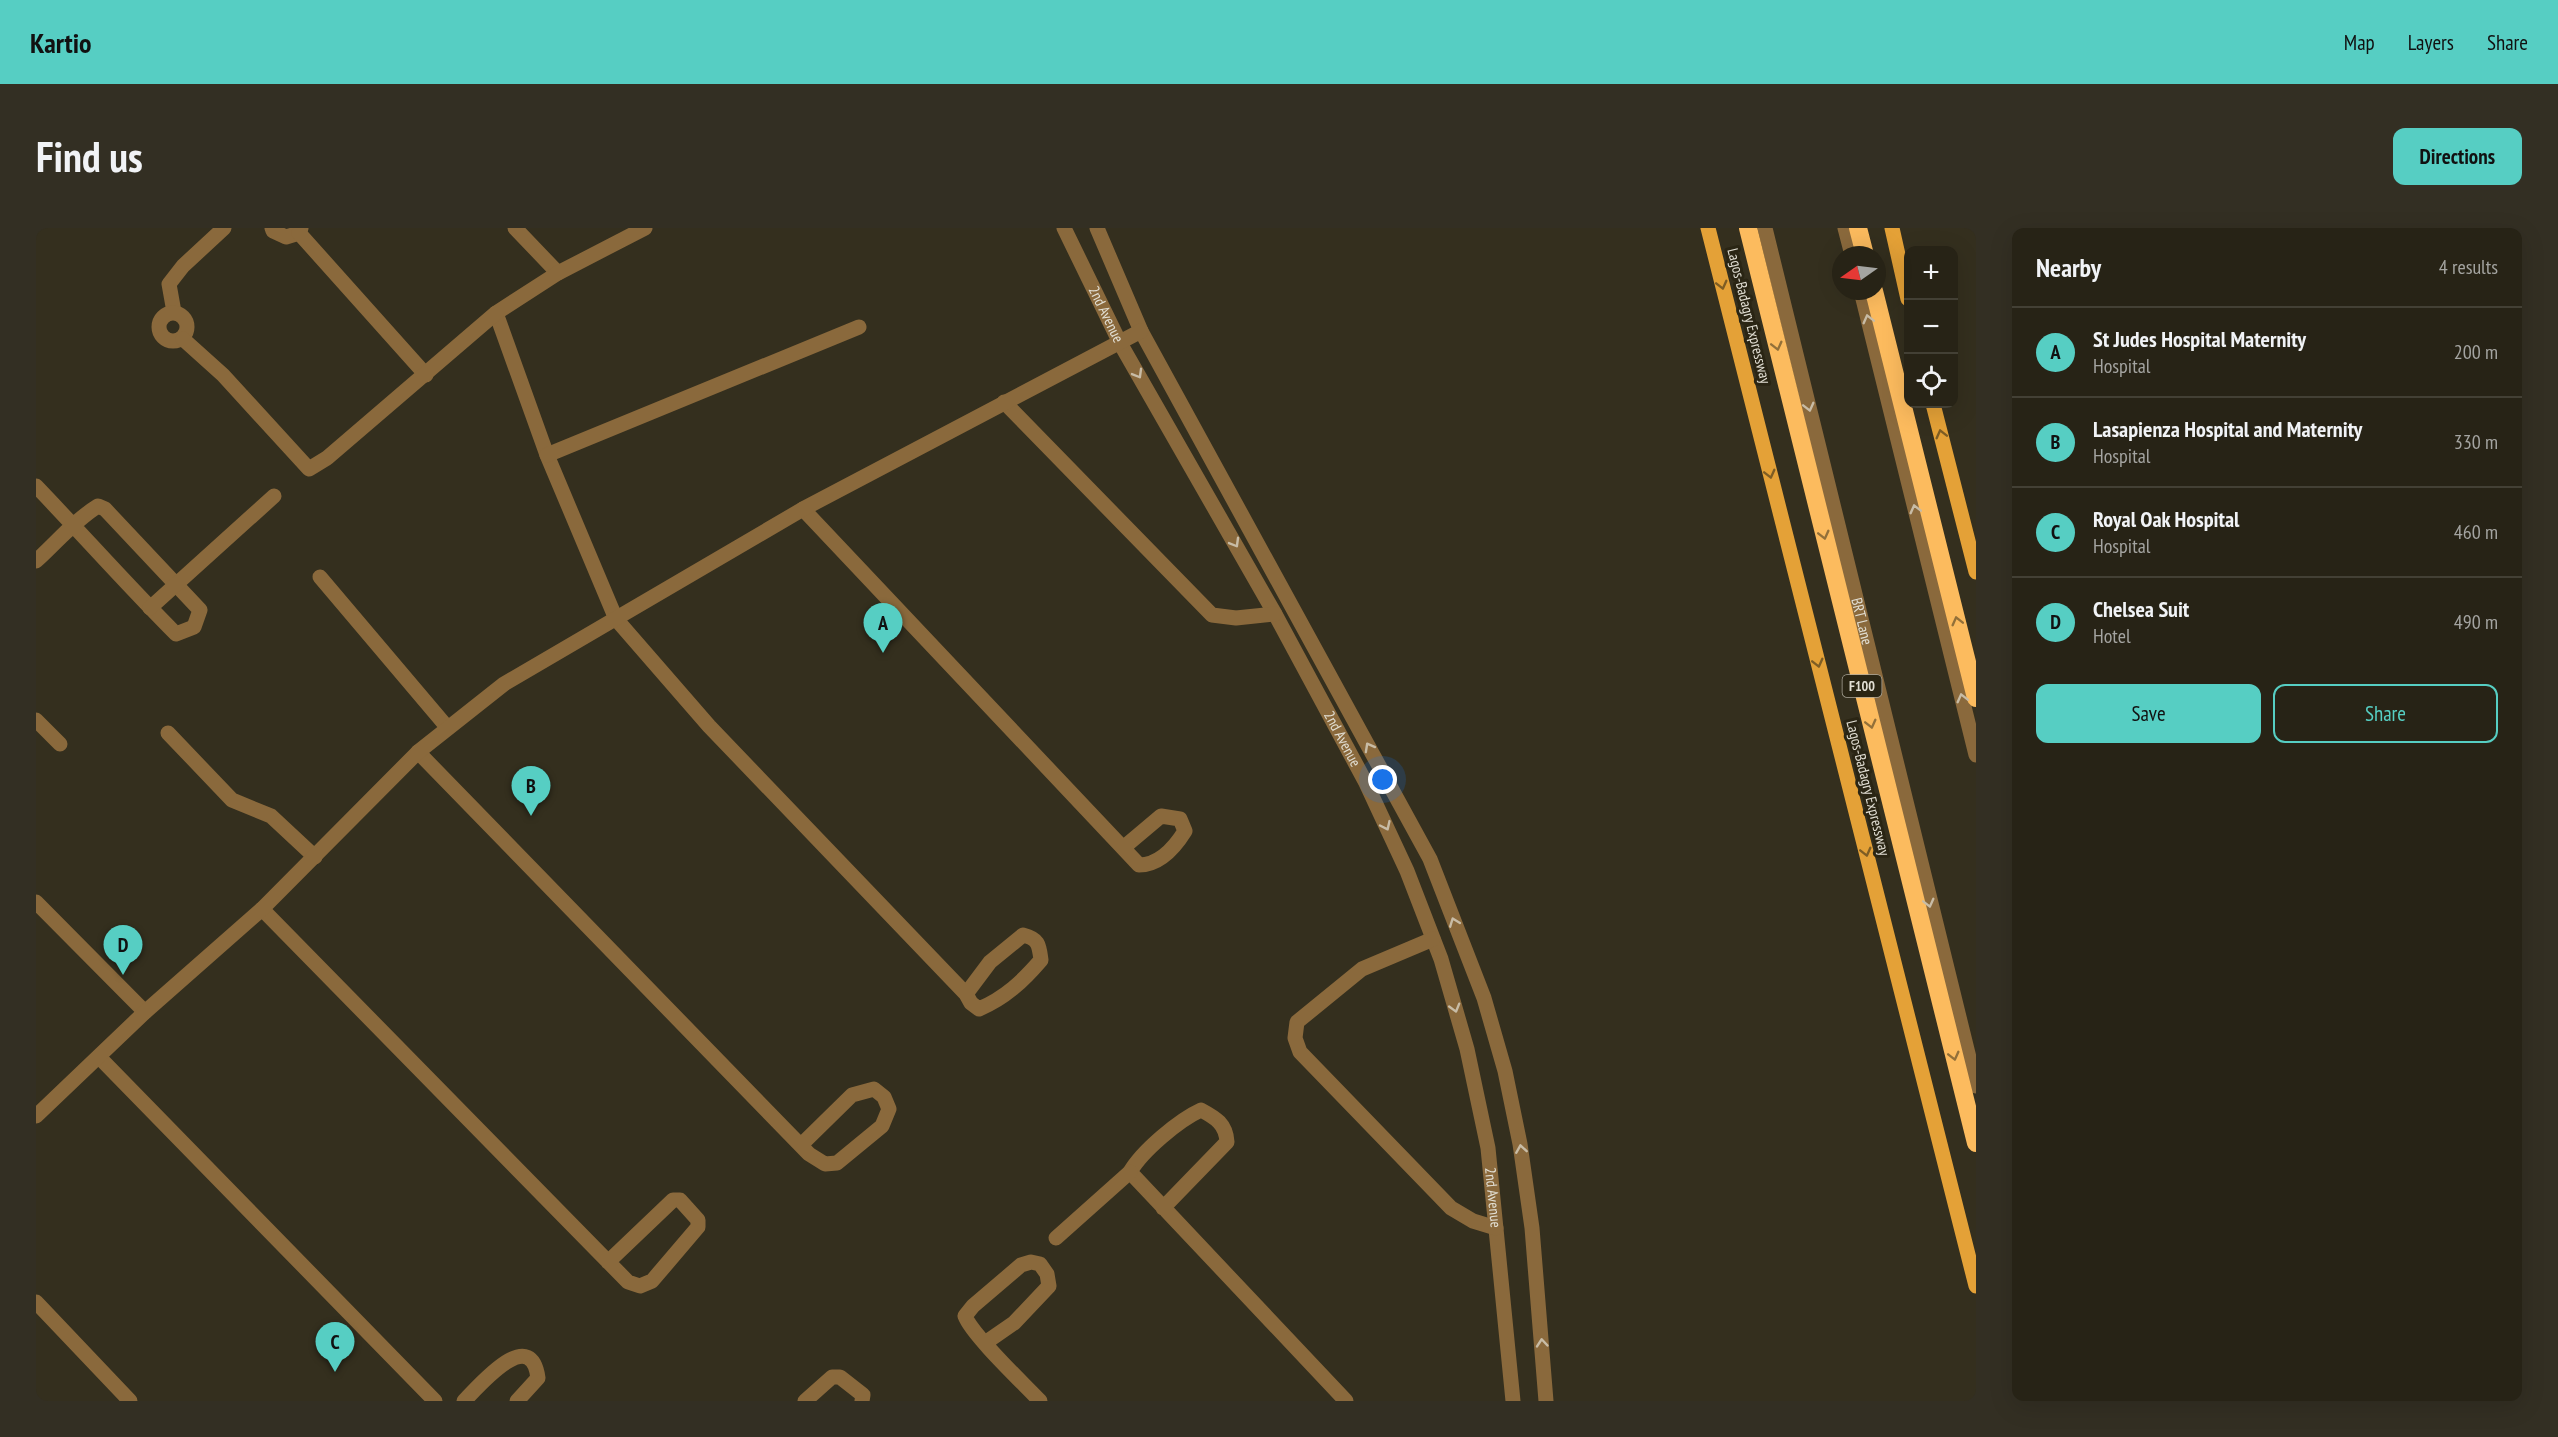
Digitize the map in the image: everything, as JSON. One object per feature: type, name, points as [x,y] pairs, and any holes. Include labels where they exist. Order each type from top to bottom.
[{"type":"highway","name":"Lagos-Badagry Expressway","points":[[1748,228],[1976,1143]]},
{"type":"highway","points":[[1858,228],[1863,246]]},
{"type":"highway","points":[[1876,300],[1976,698]]},
{"type":"main road","name":"Lagos-Badagry Expressway","points":[[1708,228],[1976,1286]]},
{"type":"main road","points":[[1892,228],[1904,281]]},
{"type":"main road","points":[[1934,408],[1976,572]]},
{"type":"street","points":[[174,312],[169,284],[183,266],[224,228]]},
{"type":"street","points":[[272,228],[273,231],[286,237],[300,230],[426,375]]},
{"type":"street","points":[[515,228],[558,273]]},
{"type":"street","points":[[183,339],[223,375],[309,469],[327,458],[496,313],[558,273],[645,228]]},
{"type":"street","name":"2nd Avenue","points":[[1064,228],[1120,343],[1275,614],[1366,783],[1407,872],[1434,939],[1467,1049],[1488,1148],[1513,1401]]},
{"type":"street","name":"2nd Avenue","points":[[1096,228],[1141,331],[1430,859],[1484,998],[1505,1071],[1520,1144],[1532,1228],[1546,1401]]},
{"type":"street","name":"BRT Lane","points":[[1765,228],[1976,1086]]},
{"type":"street","points":[[1845,228],[1850,246]]},
{"type":"street","points":[[1863,300],[1976,755]]},
{"type":"street","points":[[174,312],[184,317],[188,328],[183,339],[172,342],[162,337],[158,326],[163,316],[174,312]]},
{"type":"street","points":[[496,313],[547,455],[616,619],[709,726],[966,994],[971,1003],[979,1009],[994,1003],[1021,983],[1041,960],[1039,944],[1034,938],[1023,935],[990,962],[966,994]]},
{"type":"street","points":[[547,455],[859,327]]},
{"type":"street","points":[[36,1116],[145,1012],[262,909],[418,752],[504,684],[803,509],[1141,331]]},
{"type":"street","points":[[1004,402],[1212,615],[1236,618],[1275,614]]},
{"type":"street","points":[[36,486],[74,526],[150,608],[176,634],[194,627],[200,610],[105,509],[98,506],[74,526],[36,561]]},
{"type":"street","points":[[150,608],[274,496]]},
{"type":"street","points":[[803,509],[1123,848]]},
{"type":"street","points":[[320,578],[447,727]]},
{"type":"street","points":[[36,720],[60,744]]},
{"type":"street","points":[[168,733],[232,800],[271,816],[315,856]]},
{"type":"street","points":[[418,752],[809,1155],[825,1164],[837,1163],[882,1126],[889,1109],[884,1097],[874,1089],[852,1095],[801,1145]]},
{"type":"street","points":[[36,902],[145,1012]]},
{"type":"street","points":[[262,909],[608,1262],[628,1282],[640,1286],[652,1281],[698,1227],[698,1220],[680,1200],[673,1200],[608,1262]]},
{"type":"street","points":[[1434,939],[1362,969],[1297,1022],[1294,1038],[1300,1052],[1450,1208],[1473,1221],[1496,1228]]},
{"type":"street","points":[[99,1057],[435,1401]]},
{"type":"street","points":[[1056,1238],[1130,1172],[1134,1164],[1190,1115],[1201,1110],[1218,1119],[1227,1133],[1227,1142],[1163,1208]]},
{"type":"street","points":[[1130,1172],[1346,1401]]},
{"type":"street","points":[[986,1343],[1014,1323],[1049,1286],[1047,1274],[1040,1264],[1030,1262],[1021,1265],[973,1306],[965,1316],[968,1324],[1040,1401]]},
{"type":"street","points":[[36,1302],[130,1401]]},
{"type":"street","points":[[464,1401],[506,1360],[518,1357],[527,1358],[537,1367],[538,1378],[517,1401]]},
{"type":"street","points":[[805,1401],[831,1377],[840,1377],[863,1395],[862,1401]]},
{"type":"place","name":"St Judes Hospital Maternity","points":[[883,653]]},
{"type":"place","name":"Lasapienza Hospital and Maternity","points":[[531,816]]},
{"type":"place","name":"Chelsea Suit","points":[[123,975]]},
{"type":"place","name":"Royal Oak Hospital","points":[[335,1372]]}]
